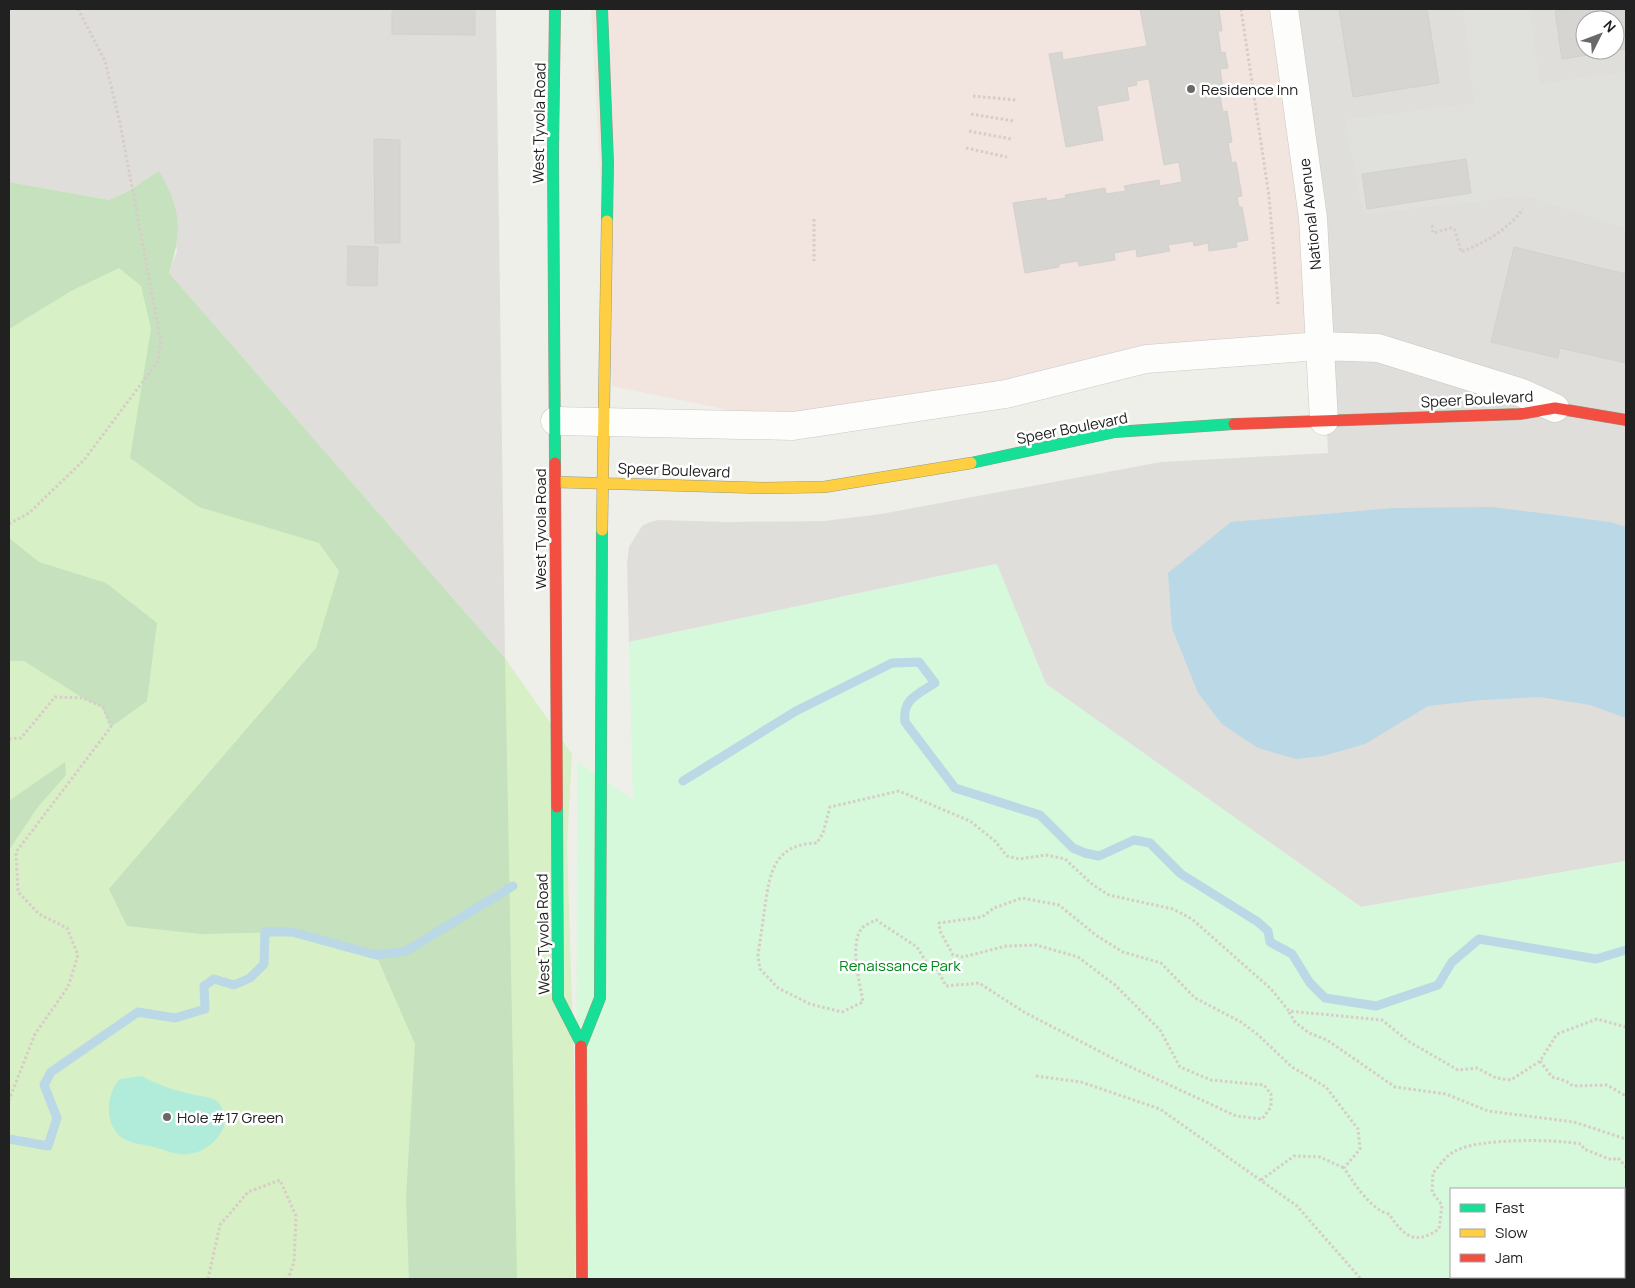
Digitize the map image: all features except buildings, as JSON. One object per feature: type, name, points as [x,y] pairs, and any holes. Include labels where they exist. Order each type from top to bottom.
[{"type":"main road","name":"West Tyvola Road","points":[[555,9],[553,152],[554,482],[558,998],[581,1042]]},
{"type":"main road","name":"West Tyvola Road","points":[[582,1279],[581,1042],[600,998],[602,483],[608,163],[602,9]]},
{"type":"main road","name":"Speer Boulevard","points":[[554,482],[764,488],[824,487],[983,461],[1115,432],[1324,421],[1520,414],[1555,408],[1626,420]]},
{"type":"street","name":"National Avenue","points":[[1284,9],[1313,218],[1324,421]]},
{"type":"street","points":[[555,421],[794,426],[1006,394],[1146,359],[1320,346],[1378,348],[1522,393],[1555,408]]},
{"type":"path","points":[[9,524],[29,513],[84,460],[156,363],[162,342],[120,123],[105,61],[78,9]]},
{"type":"path","points":[[1241,9],[1269,196],[1278,304]]},
{"type":"path","points":[[974,96],[1016,100]]},
{"type":"path","points":[[971,114],[1014,121]]},
{"type":"path","points":[[969,131],[1011,139]]},
{"type":"path","points":[[966,148],[1007,157]]},
{"type":"path","points":[[1432,225],[1433,233],[1451,228],[1455,230],[1462,252],[1496,236],[1523,210]]},
{"type":"path","points":[[814,220],[814,261]]},
{"type":"path","points":[[9,739],[21,738],[55,697],[83,698],[102,707],[111,727],[16,852],[18,892],[39,914],[67,928],[78,955],[68,987],[35,1034],[9,1100]]},
{"type":"path","points":[[1344,1168],[1360,1149],[1358,1130],[1347,1112],[1326,1087],[1292,1067],[1257,1034],[1240,1022],[1195,998],[1161,963],[1123,952],[1097,936],[1059,905],[1022,898],[994,908],[982,917],[939,924],[940,931],[953,956],[963,957],[1006,946],[1036,945],[1078,957],[1115,985],[1160,1030],[1180,1067],[1211,1080],[1264,1085],[1271,1094],[1271,1107],[1262,1119],[1236,1116],[1120,1062],[1024,1012],[979,983],[946,986],[936,967],[927,963],[917,947],[876,920],[862,928],[856,944],[856,960],[863,1002],[842,1012],[820,1008],[792,996],[778,988],[760,969],[758,956],[770,874],[776,862],[786,851],[804,843],[817,843],[823,833],[830,807],[899,791],[970,822],[995,841],[1007,856],[1019,859],[1046,855],[1065,859],[1093,885],[1109,896],[1173,910],[1192,920],[1271,989],[1289,1011],[1295,1022],[1309,1033],[1327,1040],[1395,1087],[1446,1094],[1488,1111],[1574,1122],[1626,1138]]},
{"type":"path","points":[[1289,1011],[1382,1020],[1408,1041],[1458,1070],[1477,1068],[1496,1078],[1511,1080],[1540,1061],[1557,1034],[1597,1018],[1626,1027]]},
{"type":"path","points":[[1540,1061],[1552,1077],[1566,1081],[1573,1086],[1607,1085],[1626,1096]]},
{"type":"path","points":[[1036,1076],[1081,1082],[1160,1109],[1297,1206],[1361,1279]]},
{"type":"path","points":[[1261,1180],[1294,1156],[1320,1157],[1344,1168],[1358,1189],[1382,1213],[1389,1214],[1401,1232],[1416,1238],[1428,1236],[1439,1229],[1442,1205],[1432,1192],[1433,1173],[1454,1151],[1486,1144],[1532,1140],[1565,1141],[1581,1144],[1584,1149],[1612,1160],[1618,1158],[1626,1167]]},
{"type":"path","points":[[208,1279],[220,1226],[248,1192],[280,1180],[296,1216],[294,1262],[288,1279]]},
{"type":"shaded area","points":[[9,9],[496,9],[505,658],[169,273],[177,251],[159,172],[127,192],[109,200],[9,182]]},
{"type":"shaded area","points":[[591,9],[1280,9],[1317,343],[795,424],[612,386]]},
{"type":"shaded area","points":[[1288,9],[1626,9],[1626,861],[1361,907],[1046,684],[996,564],[629,642],[627,564],[629,547],[642,526],[650,522],[659,520],[727,522],[824,521],[881,514],[1161,462],[1328,453],[1323,343]]},
{"type":"shaded area","points":[[1463,9],[1529,9],[1540,84],[1626,72],[1626,228],[1525,196],[1363,214],[1345,120],[1474,103]]},
{"type":"green space","points":[[159,171],[172,197],[178,221],[176,245],[169,273],[505,658],[572,754],[567,846],[574,1065],[575,1279],[9,1279],[9,182],[109,200],[127,192]]},
{"type":"green space","points":[[159,171],[172,198],[178,221],[176,245],[169,273],[505,658],[517,1279],[409,1279],[406,1197],[415,1044],[376,955],[292,932],[201,934],[127,926],[109,889],[316,648],[339,571],[319,543],[199,507],[130,458],[151,329],[141,286],[119,268],[71,291],[9,329],[9,182],[109,200],[127,192]]},
{"type":"green space","points":[[9,538],[39,562],[106,583],[157,623],[147,701],[111,727],[102,707],[83,698],[24,661],[9,661]]},
{"type":"green space","name":"Renaissance Park","points":[[997,564],[1046,684],[1361,907],[1626,861],[1626,1279],[576,1279],[577,761],[633,800],[629,642]]},
{"type":"green space","points":[[65,762],[66,775],[37,808],[9,850],[9,801]]},
{"type":"green space","name":"Hole #17 Green","points":[[142,1076],[166,1087],[217,1101],[224,1112],[225,1119],[224,1126],[217,1138],[206,1148],[186,1154],[132,1142],[121,1137],[112,1124],[110,1116],[109,1108],[112,1092],[120,1079]]},
{"type":"water","points":[[1492,507],[1610,522],[1626,527],[1626,718],[1590,705],[1540,697],[1482,700],[1428,706],[1365,744],[1323,756],[1296,759],[1258,748],[1222,724],[1198,693],[1172,628],[1168,573],[1231,522],[1393,508]]},
{"type":"waterway","points":[[683,781],[796,711],[892,663],[919,662],[935,683],[912,698],[906,708],[905,722],[955,788],[1040,815],[1073,848],[1085,853],[1099,856],[1134,840],[1150,843],[1181,874],[1258,922],[1268,931],[1270,942],[1292,954],[1310,983],[1325,998],[1376,1006],[1438,985],[1452,962],[1479,939],[1596,959],[1626,950]]},
{"type":"waterway","points":[[9,1139],[48,1146],[57,1118],[44,1085],[51,1072],[138,1012],[175,1018],[205,1009],[204,986],[214,979],[234,985],[250,978],[264,964],[265,932],[292,932],[376,955],[406,951],[513,886]]},
{"type":"traffic: fast","points":[[555,9],[553,152],[555,463]]},
{"type":"traffic: fast","points":[[602,9],[608,163],[607,221]]},
{"type":"traffic: fast","points":[[971,463],[1115,432],[1234,424]]},
{"type":"traffic: fast","points":[[581,1046],[600,998],[602,530]]},
{"type":"traffic: fast","points":[[557,807],[558,998],[581,1043]]},
{"type":"traffic: slow","points":[[602,530],[607,221]]},
{"type":"traffic: slow","points":[[555,482],[764,488],[824,487],[971,463]]},
{"type":"traffic: jam","points":[[1234,424],[1520,414],[1555,408],[1626,420]]},
{"type":"traffic: jam","points":[[555,463],[557,807]]},
{"type":"traffic: jam","points":[[581,1046],[582,1279]]},
{"type":"place","name":"Residence Inn","points":[[1191,89]]},
{"type":"place","name":"Hole #17 Green","points":[[167,1117]]}]
